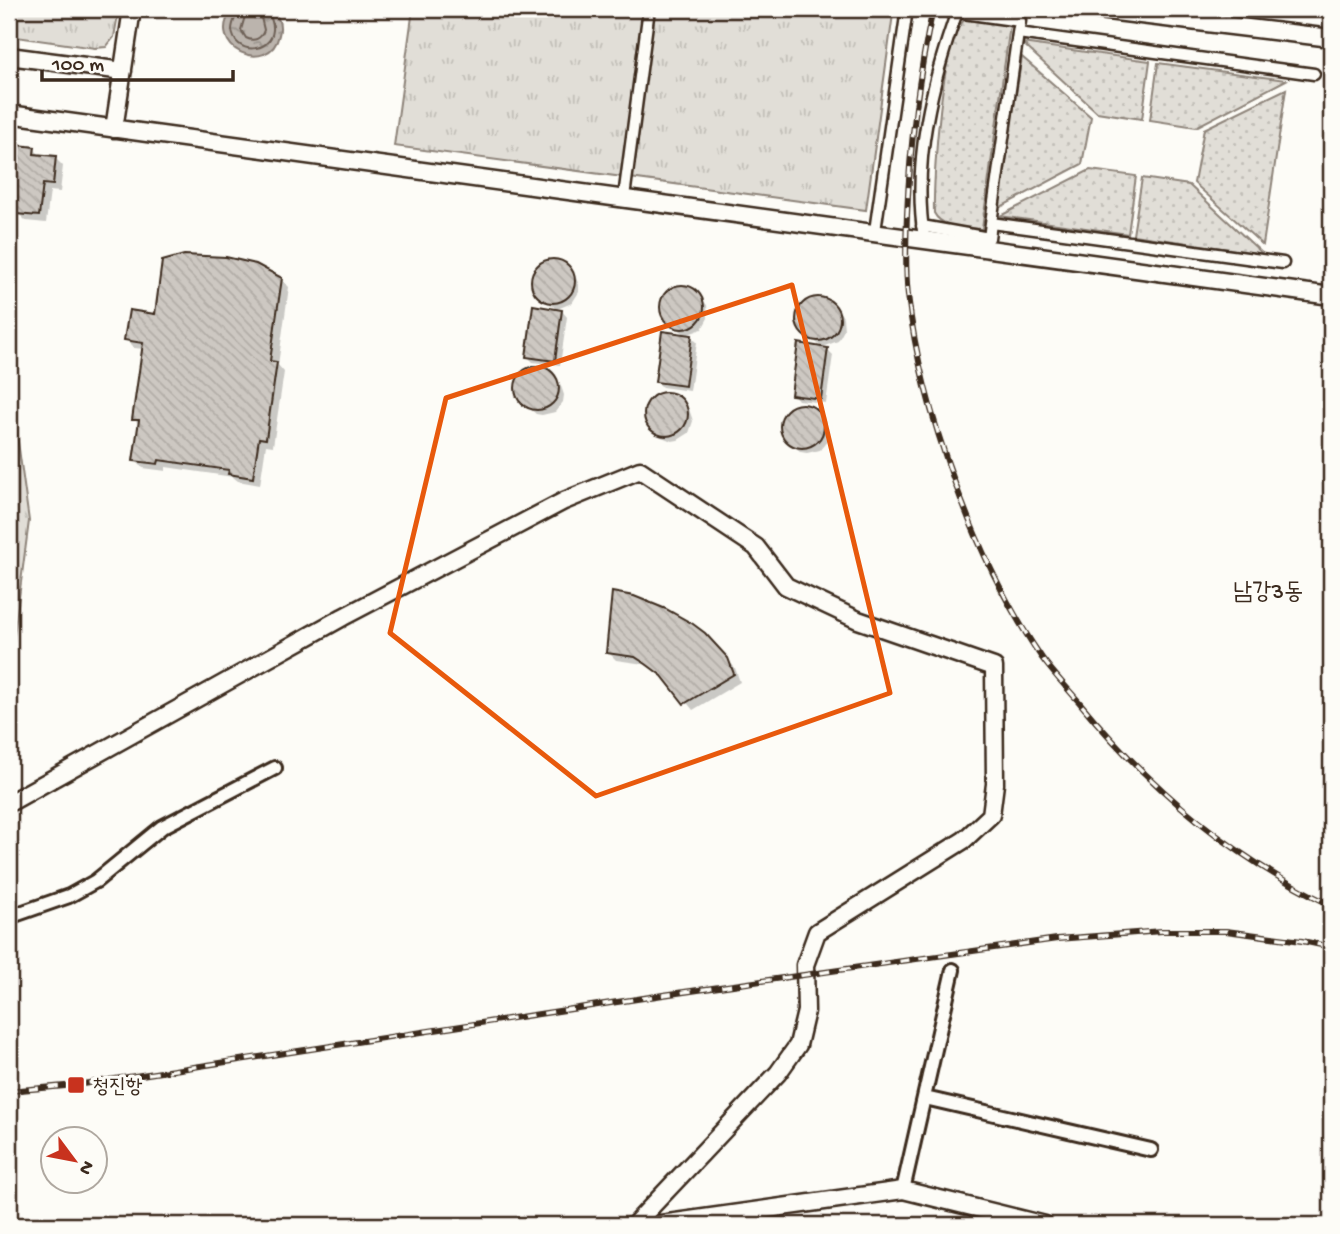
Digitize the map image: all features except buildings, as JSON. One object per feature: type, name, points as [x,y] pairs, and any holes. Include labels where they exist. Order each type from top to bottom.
[{"type":"street","points":[[114,129],[132,9]]},
{"type":"street","points":[[624,197],[649,9]]},
{"type":"street","points":[[874,231],[907,9]]},
{"type":"street","points":[[1091,9],[1331,38]]},
{"type":"street","points":[[9,114],[874,231],[989,238],[1020,21],[957,10],[941,55],[930,102],[923,153],[923,232]]},
{"type":"street","points":[[1018,33],[1314,74]]},
{"type":"street","points":[[9,56],[123,71]]},
{"type":"street","points":[[991,223],[1283,263]]},
{"type":"street","points":[[923,232],[1331,296]]},
{"type":"street","points":[[9,803],[368,604],[564,501],[640,470],[756,547],[786,586],[858,620],[994,667],[995,785],[991,816],[964,840],[817,932],[805,965],[806,1011],[798,1045],[778,1073],[634,1225]]},
{"type":"street","points":[[9,917],[69,896],[96,881],[162,827],[275,768]]},
{"type":"street","points":[[903,1190],[953,970]]},
{"type":"street","points":[[925,1098],[1151,1150]]},
{"type":"street","points":[[654,1225],[903,1190],[1045,1225]]},
{"type":"highlighted area","points":[[792,285],[890,693],[596,796],[390,633],[446,398]]},
{"type":"green space","points":[[9,9],[119,9],[114,37],[106,47],[95,48],[9,36]]},
{"type":"green space","points":[[413,9],[858,9],[893,14],[866,210],[394,146]]},
{"type":"green space","points":[[965,20],[1010,25],[982,229],[948,225],[934,213],[937,142],[944,79],[957,31]]},
{"type":"green space","points":[[1022,43],[1150,61],[1142,119],[1097,112]]},
{"type":"green space","points":[[1022,57],[1091,117],[1082,164],[997,209]]},
{"type":"green space","points":[[1158,63],[1286,80],[1196,127],[1150,120]]},
{"type":"green space","points":[[1286,89],[1263,245],[1194,183],[1204,129]]},
{"type":"green space","points":[[1090,170],[1136,176],[1128,234],[1000,216]]},
{"type":"green space","points":[[1142,178],[1189,185],[1263,254],[1133,235]]},
{"type":"green space","points":[[9,377],[29,521],[9,674]]},
{"type":"water","points":[[233,9],[272,9],[280,28],[273,48],[264,54],[252,56],[232,45],[226,35],[226,23]]},
{"type":"railway","points":[[933,9],[913,137],[907,215],[907,285],[925,387],[955,484],[974,531],[1018,620],[1042,658],[1107,734],[1164,791],[1227,843],[1295,886],[1331,905]]},
{"type":"railway","points":[[9,1091],[76,1085],[663,995],[1057,939],[1162,931],[1226,931],[1331,947]]},
{"type":"place","name":"청진항","points":[[76,1085]]},
{"type":"district","name":"남강3동","points":[[1268,590]]}]
